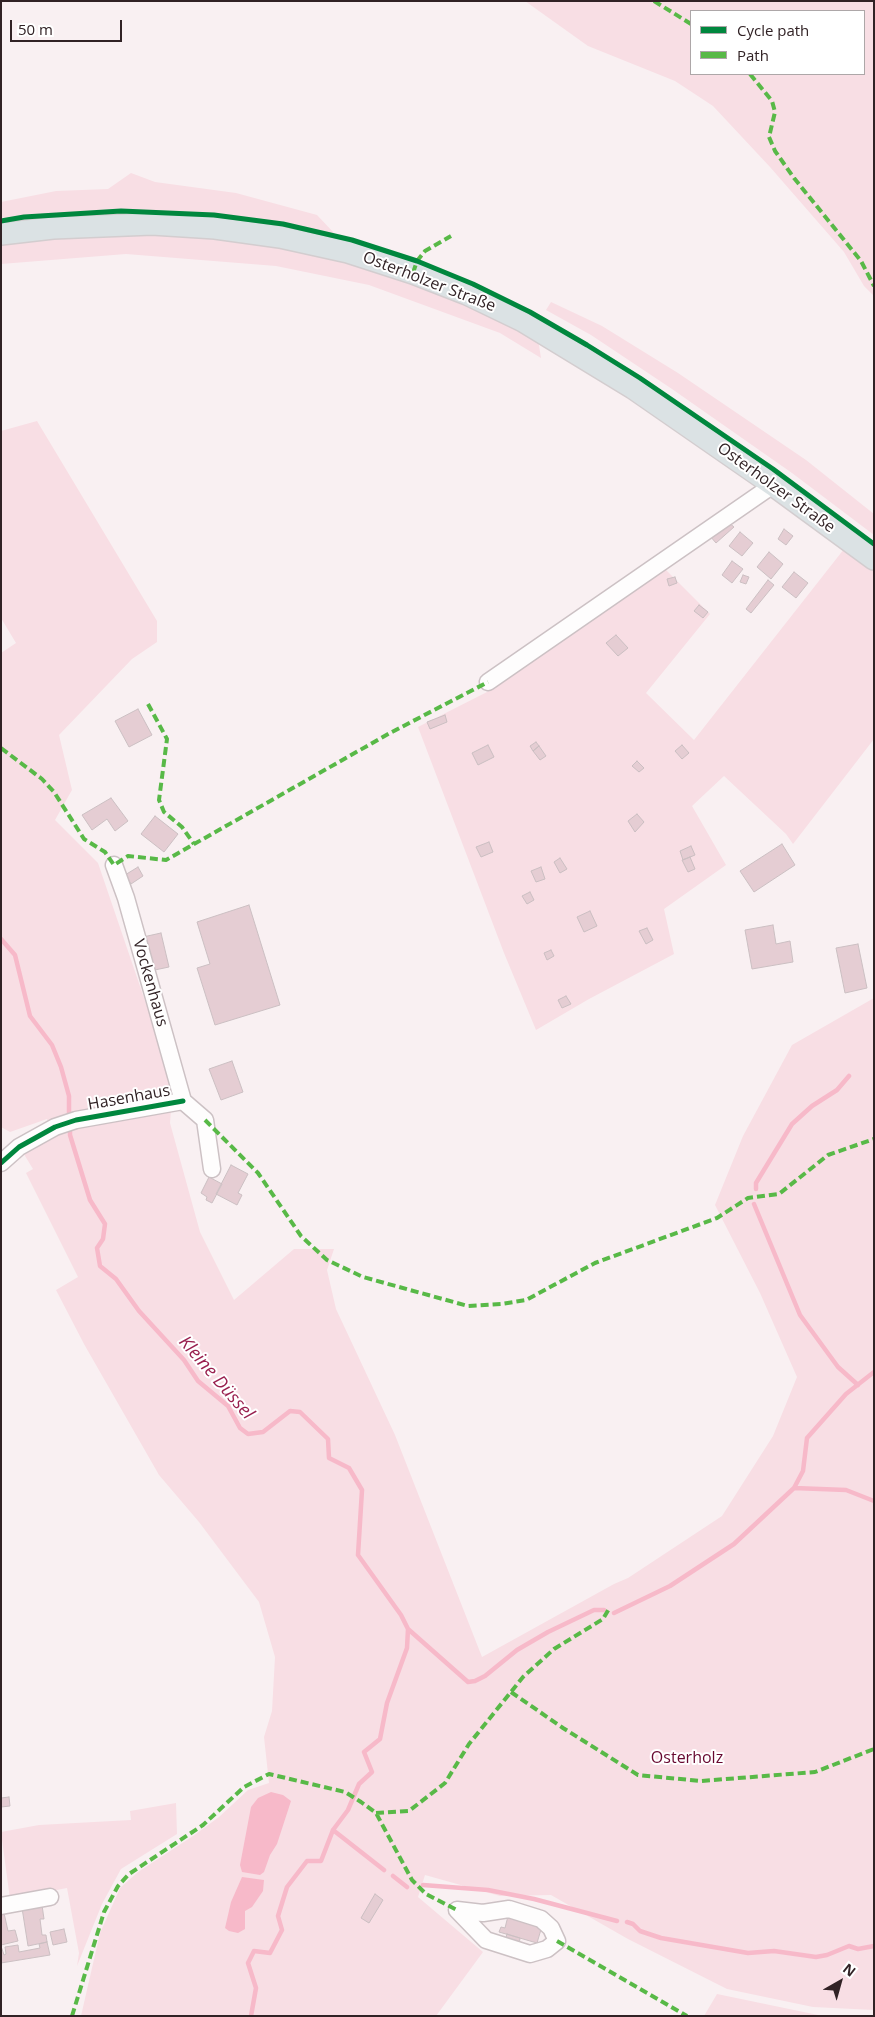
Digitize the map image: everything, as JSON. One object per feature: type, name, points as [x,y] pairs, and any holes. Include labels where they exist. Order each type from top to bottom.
[{"type":"main road","name":"Osterholzer Straße","points":[[1,234],[52,228],[152,224],[215,228],[261,234],[348,252],[413,273],[468,294],[523,321],[633,388],[773,484],[874,559]]},
{"type":"street","points":[[488,682],[773,484]]},
{"type":"street","name":"Vockenhaus","points":[[114,865],[126,898],[183,1101]]},
{"type":"street","points":[[183,1101],[205,1120],[212,1169]]},
{"type":"street","name":"Hasenhaus","points":[[1,1164],[18,1147],[54,1127],[76,1120],[183,1101]]},
{"type":"street","points":[[1,1906],[50,1897]]},
{"type":"street","points":[[509,1909],[541,1918],[551,1928],[557,1941],[547,1949],[530,1954],[486,1940],[457,1910],[483,1913],[509,1909]]},
{"type":"green space","points":[[525,1],[874,1],[874,296],[864,286],[844,252],[770,167],[713,106],[675,81],[588,46]]},
{"type":"green space","points":[[131,173],[155,182],[236,193],[317,215],[369,270],[466,302],[538,339],[541,358],[500,333],[369,285],[276,266],[126,254],[1,264],[1,202],[56,191],[108,189]]},
{"type":"green space","points":[[551,302],[602,326],[678,373],[806,460],[874,514],[874,535],[792,473],[672,389],[591,335],[546,310]]},
{"type":"green space","name":"Osterholz","points":[[37,421],[157,621],[157,642],[132,659],[59,735],[72,790],[55,820],[98,863],[173,1083],[170,1123],[200,1232],[234,1300],[294,1249],[334,1249],[327,1270],[336,1309],[395,1435],[482,1657],[628,1578],[722,1516],[773,1436],[797,1377],[760,1293],[715,1205],[743,1136],[792,1045],[874,998],[874,2010],[813,2007],[727,1989],[628,1939],[551,1895],[500,1896],[425,1875],[418,1897],[483,1952],[436,2016],[81,2016],[100,1933],[120,1888],[138,1872],[219,1817],[248,1790],[269,1783],[264,1737],[272,1711],[275,1657],[259,1602],[199,1522],[159,1475],[84,1344],[56,1290],[78,1277],[26,1173],[33,1169],[22,1151],[52,1133],[47,1119],[10,1132],[1,1127],[1,653],[16,643],[1,618],[1,431]]},
{"type":"green space","points":[[844,549],[874,571],[874,739],[793,844],[786,834],[724,776],[692,806],[726,865],[664,909],[674,954],[589,999],[536,1030],[504,953],[418,727],[487,692],[664,568],[710,614],[646,693],[694,740]]},
{"type":"green space","points":[[176,1803],[177,1834],[121,1869],[102,1904],[77,1966],[79,1953],[67,1888],[10,1899],[1,1832],[39,1825],[131,1820],[130,1811]]},
{"type":"green space","points":[[717,1994],[818,2015],[830,2016],[704,2016]]},
{"type":"shaded area","points":[[271,1792],[283,1795],[291,1801],[277,1844],[270,1855],[264,1872],[260,1875],[242,1872],[240,1865],[251,1807],[258,1798]]},
{"type":"shaded area","points":[[242,1877],[264,1880],[263,1891],[252,1907],[245,1911],[245,1929],[238,1933],[225,1928],[231,1902]]},
{"type":"building","points":[[728,522],[734,527],[716,543],[710,536]]},
{"type":"building","points":[[784,529],[793,536],[786,545],[778,539]]},
{"type":"building","points":[[740,532],[753,543],[742,556],[729,546]]},
{"type":"building","points":[[769,552],[783,564],[771,579],[757,567]]},
{"type":"building","points":[[732,561],[743,569],[732,583],[722,575]]},
{"type":"building","points":[[794,572],[808,583],[796,598],[782,587]]},
{"type":"building","points":[[743,575],[749,577],[746,584],[740,582]]},
{"type":"building","points":[[675,577],[677,583],[669,586],[667,579]]},
{"type":"building","points":[[768,580],[774,585],[751,613],[746,609]]},
{"type":"building","points":[[699,605],[708,612],[703,618],[694,611]]},
{"type":"building","points":[[616,635],[628,648],[618,656],[606,643]]},
{"type":"building","points":[[138,709],[152,735],[129,747],[115,721]]},
{"type":"building","points":[[445,715],[447,722],[430,729],[427,722]]},
{"type":"building","points":[[536,742],[539,746],[533,751],[530,746]]},
{"type":"building","points":[[488,745],[494,757],[478,765],[472,753]]},
{"type":"building","points":[[682,745],[689,753],[682,759],[675,751]]},
{"type":"building","points":[[539,746],[546,756],[540,760],[533,751]]},
{"type":"building","points":[[637,761],[644,768],[639,772],[632,766]]},
{"type":"building","points":[[111,798],[128,821],[115,831],[107,819],[92,830],[82,815]]},
{"type":"building","points":[[637,814],[644,822],[635,832],[628,821]]},
{"type":"building","points":[[155,816],[178,834],[164,852],[141,834]]},
{"type":"building","points":[[489,842],[493,852],[481,857],[476,847]]},
{"type":"building","points":[[782,844],[795,865],[754,892],[740,871]]},
{"type":"building","points":[[691,846],[695,855],[683,860],[680,851]]},
{"type":"building","points":[[690,857],[695,869],[688,872],[682,860]]},
{"type":"building","points":[[560,858],[567,869],[560,873],[554,862]]},
{"type":"building","points":[[138,867],[143,876],[131,884],[125,875]]},
{"type":"building","points":[[541,867],[545,879],[536,882],[531,871]]},
{"type":"building","points":[[530,892],[534,900],[527,904],[522,896]]},
{"type":"building","points":[[249,905],[280,1005],[215,1025],[197,968],[210,964],[197,922]]},
{"type":"building","points":[[590,911],[597,926],[584,932],[577,917]]},
{"type":"building","points":[[773,925],[776,944],[790,941],[793,962],[752,969],[745,930]]},
{"type":"building","points":[[647,928],[653,940],[646,944],[639,931]]},
{"type":"building","points":[[161,933],[169,967],[150,971],[143,937]]},
{"type":"building","points":[[858,944],[867,988],[845,993],[836,948]]},
{"type":"building","points":[[551,950],[554,956],[547,960],[544,953]]},
{"type":"building","points":[[566,996],[571,1004],[562,1008],[558,1000]]},
{"type":"building","points":[[232,1061],[243,1092],[221,1100],[209,1069]]},
{"type":"building","points":[[231,1165],[248,1174],[238,1193],[242,1195],[237,1205],[216,1194]]},
{"type":"building","points":[[209,1177],[222,1184],[212,1203],[206,1200],[207,1197],[201,1193]]},
{"type":"building","points":[[9,1797],[10,1806],[1,1807],[1,1798]]},
{"type":"building","points":[[375,1894],[383,1900],[369,1923],[361,1918]]},
{"type":"building","points":[[42,1905],[44,1919],[40,1919],[42,1935],[46,1935],[47,1942],[28,1946],[22,1908]]},
{"type":"building","points":[[1,1913],[4,1913],[8,1931],[15,1930],[18,1941],[1,1945]]},
{"type":"building","points":[[508,1916],[542,1926],[537,1943],[499,1932],[501,1927],[505,1928]]},
{"type":"building","points":[[64,1929],[67,1942],[53,1945],[50,1932]]},
{"type":"building","points":[[507,1934],[520,1938],[519,1945],[505,1941]]},
{"type":"building","points":[[47,1942],[50,1955],[1,1963],[1,1946],[4,1955],[6,1954],[5,1947],[18,1945],[19,1952],[40,1948],[39,1944]]},
{"type":"waterway","name":"Kleine Düssel","points":[[1,939],[15,955],[30,1016],[52,1045],[61,1067],[69,1096],[69,1119]]},
{"type":"waterway","points":[[756,1189],[756,1183],[792,1124],[812,1106],[837,1090],[849,1076]]},
{"type":"waterway","name":"Kleine Düssel","points":[[70,1127],[70,1135],[90,1200],[105,1224],[103,1239],[97,1248],[100,1266],[116,1279],[139,1311],[184,1360],[198,1381],[228,1406],[240,1428],[248,1434],[263,1432],[290,1411],[300,1412],[328,1439],[329,1458],[349,1468],[362,1490],[358,1555],[401,1615],[408,1629],[407,1648],[387,1703],[380,1739],[364,1752],[372,1772],[359,1784],[348,1810],[333,1830],[321,1861],[307,1861],[287,1887],[278,1916],[282,1930],[270,1953],[254,1951],[248,1963],[256,1988],[251,2016]]},
{"type":"waterway","points":[[754,1204],[800,1315],[838,1367],[858,1385]]},
{"type":"waterway","points":[[614,1613],[670,1586],[734,1544],[794,1488],[803,1471],[807,1438],[846,1394],[874,1372]]},
{"type":"waterway","points":[[794,1488],[846,1490],[874,1501]]},
{"type":"waterway","points":[[408,1629],[468,1682],[485,1676],[517,1650],[548,1632],[594,1610],[604,1610]]},
{"type":"waterway","points":[[333,1830],[384,1870]]},
{"type":"waterway","points":[[393,1876],[407,1887]]},
{"type":"waterway","points":[[423,1885],[488,1890],[534,1899],[617,1921]]},
{"type":"waterway","points":[[627,1922],[633,1924],[640,1931],[661,1938],[748,1953],[774,1951],[816,1957],[827,1955],[849,1946],[858,1949],[874,1946]]},
{"type":"marked path","points":[[654,1],[690,23]]},
{"type":"marked path","points":[[751,75],[772,101],[775,112],[769,137],[775,151],[794,178],[861,261],[874,286]]},
{"type":"marked path","points":[[413,273],[417,261],[425,251],[451,236]]},
{"type":"marked path","points":[[1,748],[42,779],[54,792],[84,839],[105,852],[114,865],[128,856],[166,860],[390,733],[488,682]]},
{"type":"marked path","points":[[148,704],[167,739],[159,800],[164,812],[182,827],[194,844]]},
{"type":"marked path","points":[[205,1120],[258,1173],[301,1236],[327,1260],[363,1277],[468,1306],[526,1300],[595,1263],[717,1218],[748,1198],[779,1194],[828,1155],[874,1139]]},
{"type":"marked path","points":[[376,1813],[409,1811],[445,1783],[469,1744],[523,1677],[554,1649],[603,1619],[610,1607]]},
{"type":"marked path","points":[[511,1692],[563,1728],[638,1775],[701,1781],[815,1772],[874,1749]]},
{"type":"marked path","points":[[72,2016],[104,1912],[118,1886],[129,1874],[203,1825],[244,1787],[269,1774],[345,1792],[361,1802],[376,1813],[412,1880],[426,1894],[457,1910]]},
{"type":"marked path","points":[[557,1941],[687,2016]]},
{"type":"cycle path","points":[[1,221],[24,217],[121,211],[214,215],[283,224],[352,240],[417,261],[473,284],[530,312],[587,345],[640,378],[773,469],[874,544]]},
{"type":"cycle path","points":[[1,1163],[19,1147],[55,1127],[76,1120],[183,1101]]}]
